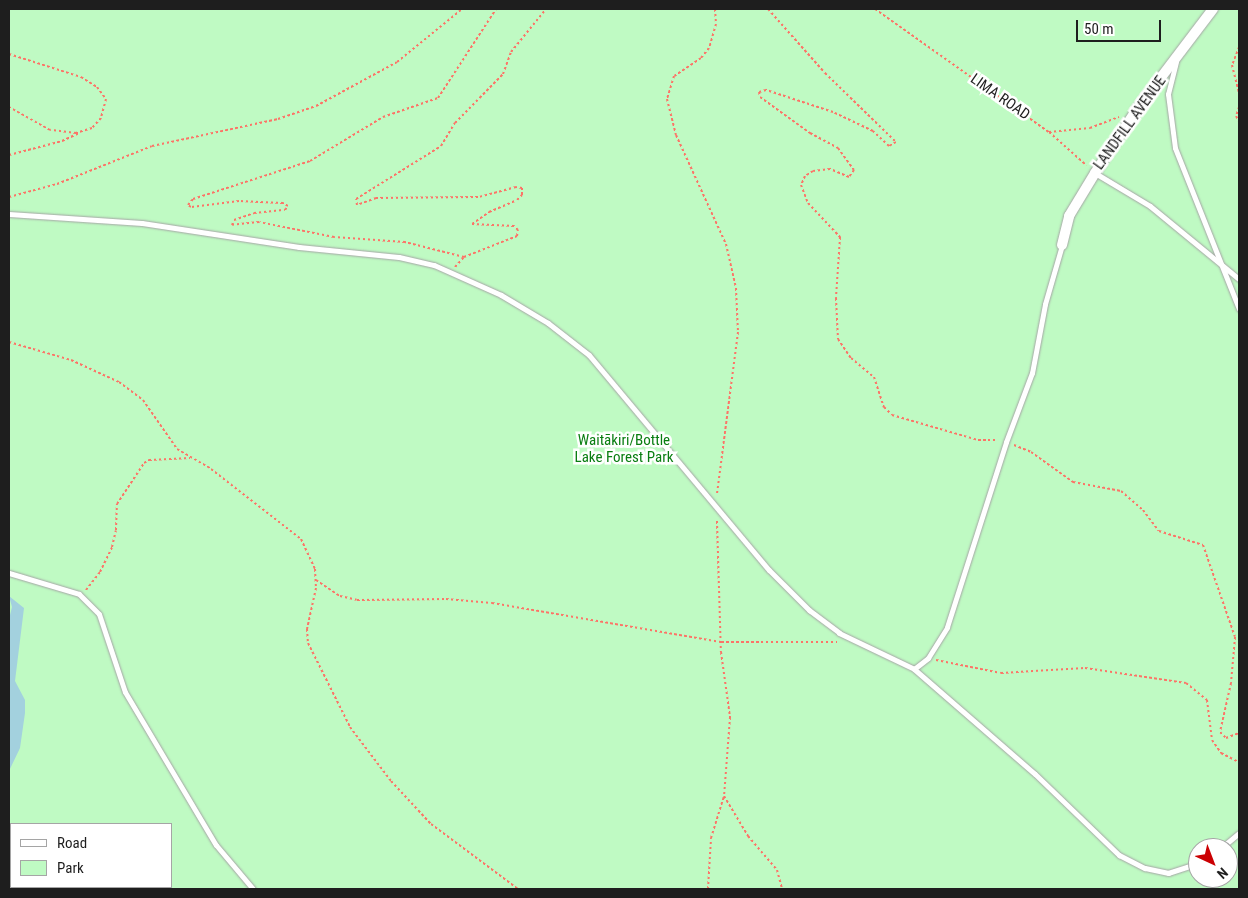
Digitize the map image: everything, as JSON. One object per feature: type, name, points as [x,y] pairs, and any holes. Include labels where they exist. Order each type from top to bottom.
[{"type":"street","name":"LANDFILL AVENUE","points":[[1062,245],[1069,216],[1095,172],[1137,109],[1177,59],[1213,9]]},
{"type":"lane","points":[[1177,59],[1168,94],[1174,148],[1239,309]]},
{"type":"lane","points":[[1095,172],[1150,206],[1239,279]]},
{"type":"lane","points":[[9,214],[142,223],[299,248],[399,257],[453,274],[524,308],[589,355],[769,570],[809,610],[857,642],[914,669],[1035,774],[1119,855],[1145,868],[1168,873],[1188,866]]},
{"type":"lane","points":[[914,669],[928,658],[947,627],[1006,442],[1032,373],[1045,304],[1062,245]]},
{"type":"lane","points":[[9,573],[82,597],[98,614],[126,692],[216,845],[253,889]]},
{"type":"path","points":[[9,197],[57,184],[152,146],[278,119],[316,106],[397,62],[462,9]]},
{"type":"path","points":[[464,257],[405,242],[334,237],[259,222],[232,225],[234,220],[254,212],[285,210],[288,206],[283,203],[239,202],[191,208],[188,203],[307,162],[383,116],[438,98],[496,9]]},
{"type":"path","points":[[453,274],[457,262],[464,257],[517,236],[518,230],[514,226],[472,224],[489,212],[517,200],[522,195],[522,188],[516,187],[478,197],[376,198],[357,205],[356,199],[441,146],[455,123],[503,74],[512,52],[546,9]]},
{"type":"path","points":[[708,889],[711,838],[724,796],[730,717],[721,642],[717,476],[738,332],[737,294],[726,244],[676,135],[667,99],[674,76],[701,58],[709,48],[716,24],[715,9]]},
{"type":"path","points":[[768,9],[825,73],[848,92],[896,142],[889,146],[873,131],[844,117],[766,90],[759,92],[760,97],[810,134],[838,148],[854,170],[849,177],[830,169],[813,171],[805,176],[801,185],[808,203],[840,237],[836,317],[840,343],[851,358],[874,377],[884,407],[892,415],[978,440],[1006,442],[1031,452],[1073,482],[1121,491],[1143,510],[1159,531],[1202,545],[1235,637],[1231,683],[1220,732],[1226,738],[1239,733]]},
{"type":"path","name":"LIMA ROAD","points":[[875,9],[1049,132],[1095,172]]},
{"type":"path","points":[[1239,47],[1232,65],[1239,93]]},
{"type":"path","points":[[9,54],[60,68],[97,87],[106,99],[105,109],[101,118],[86,130],[62,141],[9,154]]},
{"type":"path","points":[[9,107],[50,130],[66,133],[86,130]]},
{"type":"path","points":[[1239,107],[1236,116],[1239,121]]},
{"type":"path","points":[[1049,132],[1090,128],[1137,109]]},
{"type":"path","points":[[9,342],[109,375],[143,400],[177,449],[292,530],[309,552],[315,579],[308,643],[350,727],[391,781],[431,824],[518,889]]},
{"type":"path","points":[[82,597],[100,572],[112,547],[116,530],[117,504],[144,463],[149,460],[192,458]]},
{"type":"path","points":[[315,579],[329,591],[357,600],[446,599],[492,603],[721,642],[857,642]]},
{"type":"path","points":[[928,658],[1001,672],[1085,668],[1186,683],[1207,700],[1212,740],[1222,753],[1239,762]]},
{"type":"path","points":[[724,796],[748,836],[777,870],[782,889]]},
{"type":"green space","name":"Waitākiri/Bottle Lake Forest Park","points":[[9,9],[1239,9],[1239,889],[9,889]]},
{"type":"water","points":[[9,596],[24,608],[15,681],[25,700],[25,713],[20,748],[9,771],[9,619],[12,607]]}]
